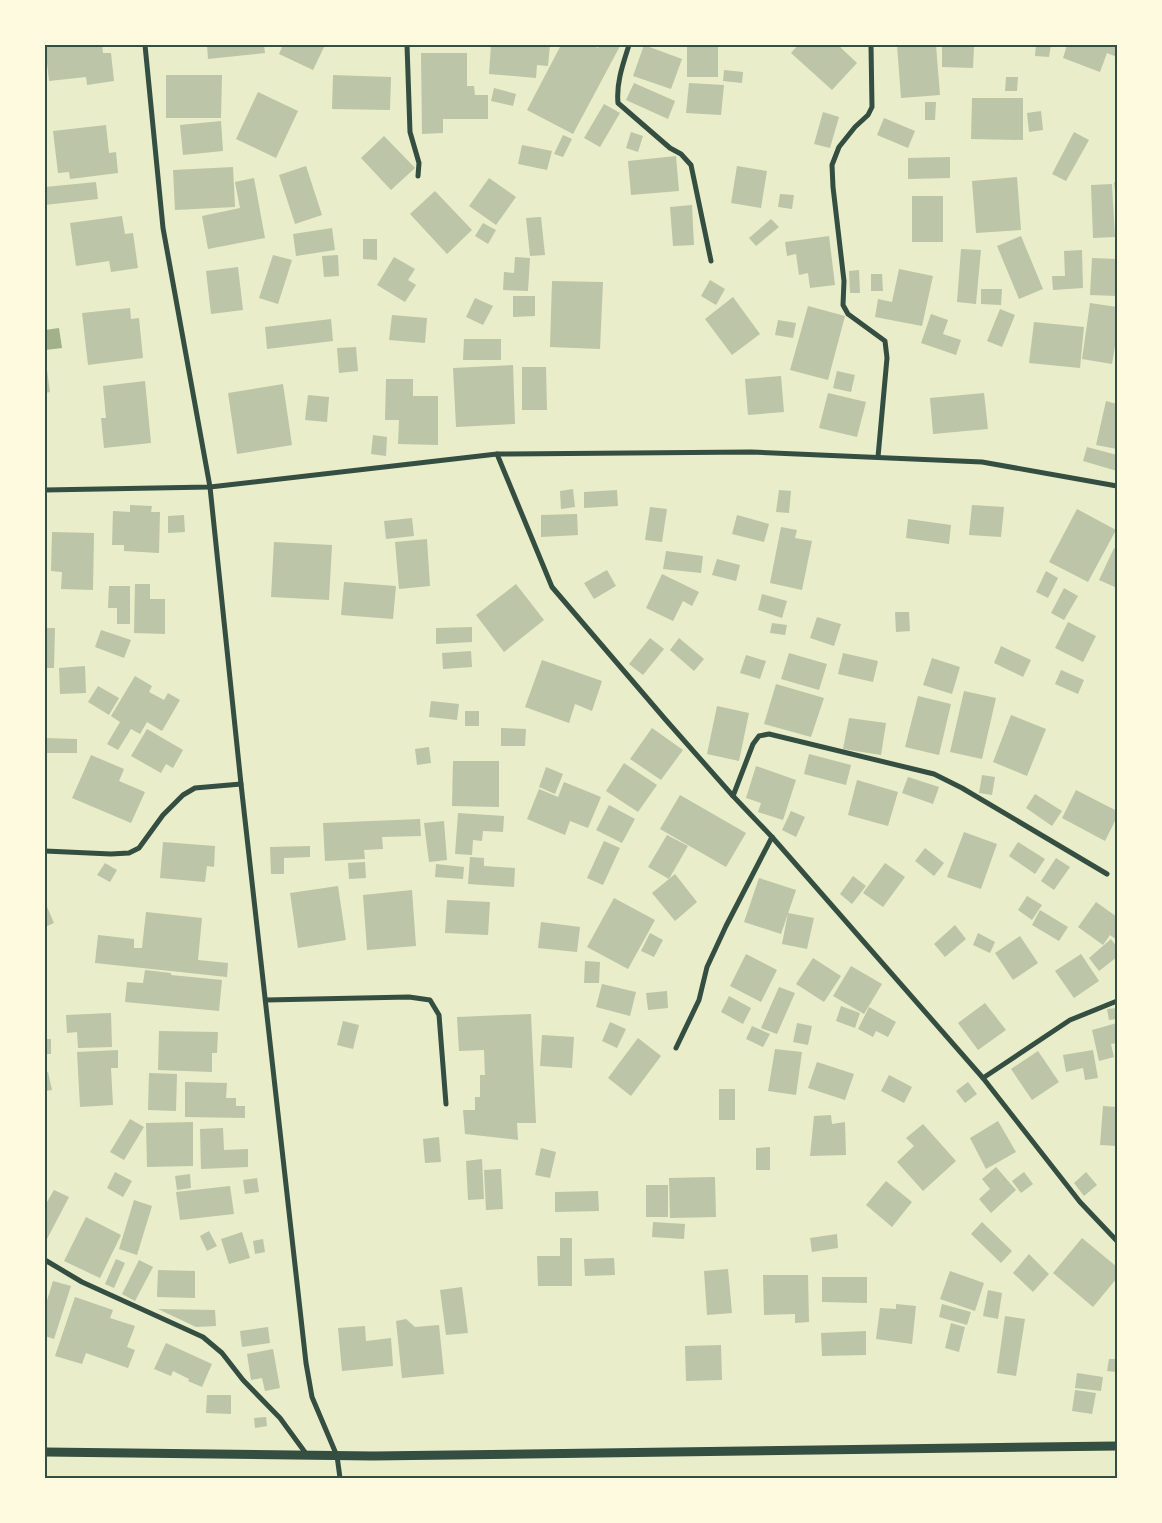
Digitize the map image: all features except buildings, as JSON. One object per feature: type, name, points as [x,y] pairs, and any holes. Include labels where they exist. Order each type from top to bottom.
[{"type":"street","points":[[145,45],[164,228],[210,487],[241,784],[306,1363],[312,1397],[337,1456],[340,1478]]},
{"type":"street","points":[[407,45],[410,132],[419,164],[418,176]]},
{"type":"street","points":[[629,45],[617,92],[618,103],[670,148],[681,154],[691,165],[711,261]]},
{"type":"street","points":[[871,45],[872,107],[868,115],[854,127],[839,147],[832,165],[844,281],[843,306],[848,314],[885,341],[887,358],[878,457]]},
{"type":"street","points":[[45,490],[210,487],[497,454],[751,452],[982,462],[1117,486]]},
{"type":"street","points":[[497,454],[552,587],[665,719],[772,837],[983,1078],[1080,1202],[1117,1241]]},
{"type":"street","points":[[733,796],[753,744],[759,736],[769,734],[934,774],[962,788],[1107,874]]},
{"type":"street","points":[[45,851],[130,853],[139,848],[163,815],[182,795],[195,788],[241,784]]},
{"type":"street","points":[[676,1048],[699,1000],[706,967],[772,837]]},
{"type":"street","points":[[266,1000],[409,997],[430,1000],[440,1015],[446,1104]]},
{"type":"street","points":[[983,1078],[1070,1020],[1117,1001]]},
{"type":"street","points":[[45,1260],[82,1282],[203,1337],[222,1353],[243,1380],[280,1418],[307,1455]]},
{"type":"street","points":[[45,1452],[337,1456],[1117,1446]]},
{"type":"shaded area","points":[[59,328],[62,348],[45,350],[45,330]]}]
